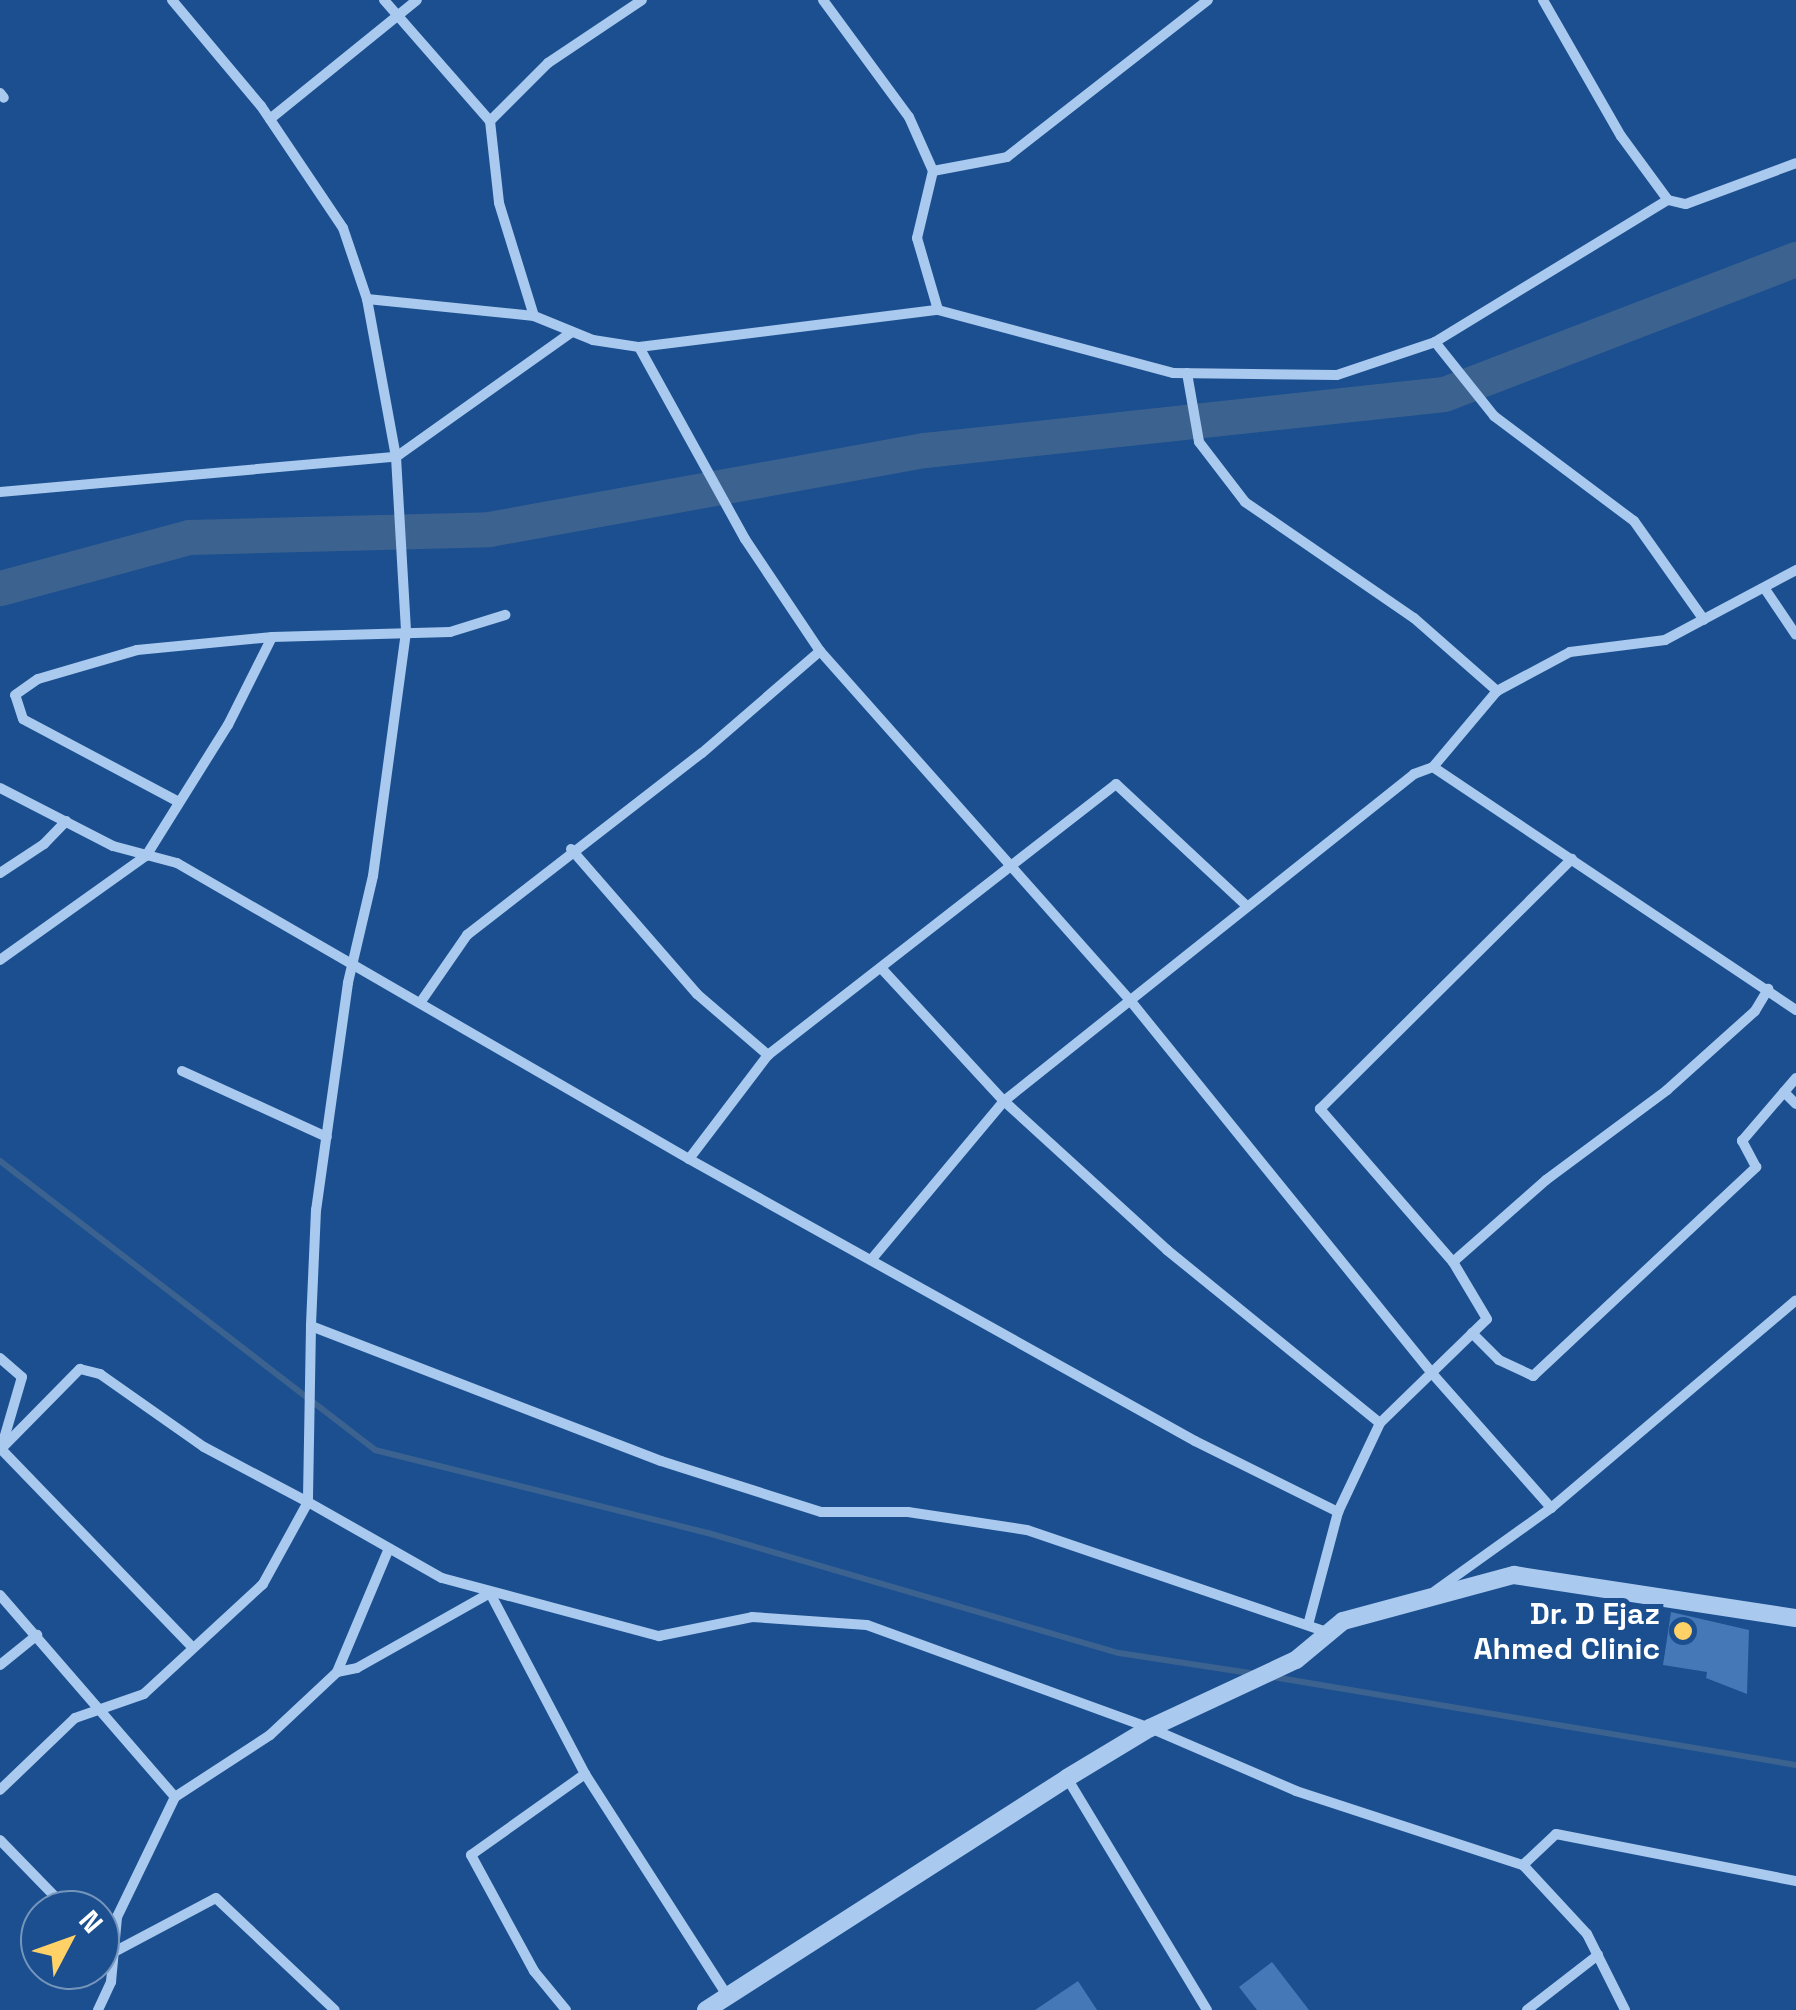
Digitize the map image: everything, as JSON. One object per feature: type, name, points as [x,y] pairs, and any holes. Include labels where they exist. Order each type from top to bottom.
[{"type":"street","points":[[0,1790],[75,1718],[144,1694],[190,1645],[263,1584],[308,1502],[304,1468],[311,1326],[327,1137],[353,962],[373,876],[406,632],[396,457],[367,299],[343,228],[270,119],[172,0]]},
{"type":"street","points":[[384,0],[490,121],[499,204],[534,316]]},
{"type":"street","points":[[270,119],[416,0]]},
{"type":"street","points":[[490,121],[548,63],[642,0]]},
{"type":"street","points":[[823,0],[900,104],[933,171],[917,238],[938,310]]},
{"type":"street","points":[[933,171],[1007,157],[1208,0]]},
{"type":"street","points":[[1543,0],[1621,136],[1668,200],[1686,204],[1796,163]]},
{"type":"street","points":[[367,299],[534,316],[572,332],[639,347],[938,310],[1186,374],[1336,374],[1434,342],[1668,200]]},
{"type":"street","points":[[0,492],[396,457],[572,332]]},
{"type":"street","points":[[1434,342],[1494,416],[1634,521],[1704,620]]},
{"type":"street","points":[[639,347],[745,538],[820,650],[1129,999],[1430,1370],[1552,1508]]},
{"type":"street","points":[[1186,374],[1199,442],[1245,502],[1414,618],[1497,690]]},
{"type":"street","points":[[871,1260],[1004,1101],[1414,774],[1433,767],[1497,690],[1570,652],[1665,640],[1796,570]]},
{"type":"street","points":[[1765,589],[1796,635]]},
{"type":"street","points":[[177,801],[23,720],[15,695],[38,679],[137,650],[272,637],[450,632],[505,616]]},
{"type":"street","points":[[0,960],[146,856],[228,724],[272,637]]},
{"type":"street","points":[[420,1003],[467,935],[571,849],[702,753],[820,650]]},
{"type":"street","points":[[1433,767],[1796,1010]]},
{"type":"street","points":[[689,1159],[768,1055],[1009,863],[1116,784],[1247,906]]},
{"type":"street","points":[[0,788],[146,856],[177,862],[689,1159],[1195,1440],[1338,1512]]},
{"type":"street","points":[[0,873],[66,821]]},
{"type":"street","points":[[571,849],[697,994],[768,1055]]},
{"type":"street","points":[[1308,1625],[1338,1512],[1380,1422],[1487,1319],[1453,1262],[1320,1109],[1572,860]]},
{"type":"street","points":[[882,968],[1004,1101],[1167,1250],[1380,1422]]},
{"type":"street","points":[[1453,1262],[1546,1180],[1667,1090],[1756,1011],[1768,989]]},
{"type":"street","points":[[182,1071],[327,1137]]},
{"type":"street","points":[[1472,1333],[1500,1360],[1533,1376],[1756,1167],[1742,1141],[1796,1078]]},
{"type":"street","points":[[1784,1092],[1796,1104]]},
{"type":"street","points":[[1416,1604],[1552,1508],[1796,1300]]},
{"type":"street","points":[[311,1326],[661,1462],[820,1512],[908,1512],[1028,1530],[1329,1632]]},
{"type":"street","points":[[0,1358],[22,1377],[0,1449]]},
{"type":"street","points":[[0,1449],[80,1369],[100,1374],[204,1447],[442,1578],[659,1636],[752,1617],[867,1625],[1150,1728],[1296,1791],[1524,1864],[1587,1934],[1625,2010]]},
{"type":"street","points":[[0,1449],[190,1645]]},
{"type":"street","points":[[120,1911],[175,1797],[270,1734],[337,1672],[388,1548]]},
{"type":"street","points":[[706,2010],[1068,1778],[1150,1728],[1296,1660],[1343,1621],[1514,1575],[1796,1618]]},
{"type":"street","points":[[337,1672],[356,1668],[490,1593]]},
{"type":"street","points":[[490,1593],[586,1774],[728,1997]]},
{"type":"street","points":[[0,1594],[175,1797]]},
{"type":"street","points":[[0,1665],[37,1635]]},
{"type":"street","points":[[566,2010],[534,1970],[471,1855],[586,1774]]},
{"type":"street","points":[[1068,1778],[1206,2010]]},
{"type":"street","points":[[1524,1864],[1556,1834],[1796,1882]]},
{"type":"street","points":[[0,1840],[49,1890]]},
{"type":"street","points":[[120,1949],[216,1898],[335,2010]]},
{"type":"street","points":[[1527,2010],[1598,1956]]},
{"type":"building","points":[[1671,1612],[1749,1630],[1747,1694],[1706,1678],[1707,1672],[1663,1665]]},
{"type":"building","points":[[1272,1962],[1309,2010],[1257,2010],[1239,1987]]},
{"type":"building","points":[[1078,1981],[1097,2010],[1035,2010]]},
{"type":"waterway","points":[[0,588],[189,537],[489,529],[925,450],[1444,394],[1796,259]]},
{"type":"waterway","points":[[0,1161],[375,1450],[708,1533],[1119,1653],[1256,1674]]},
{"type":"waterway","points":[[1273,1677],[1796,1765]]},
{"type":"place","name":"Dr. D Ejaz Ahmed Clinic","points":[[1683,1631]]}]
